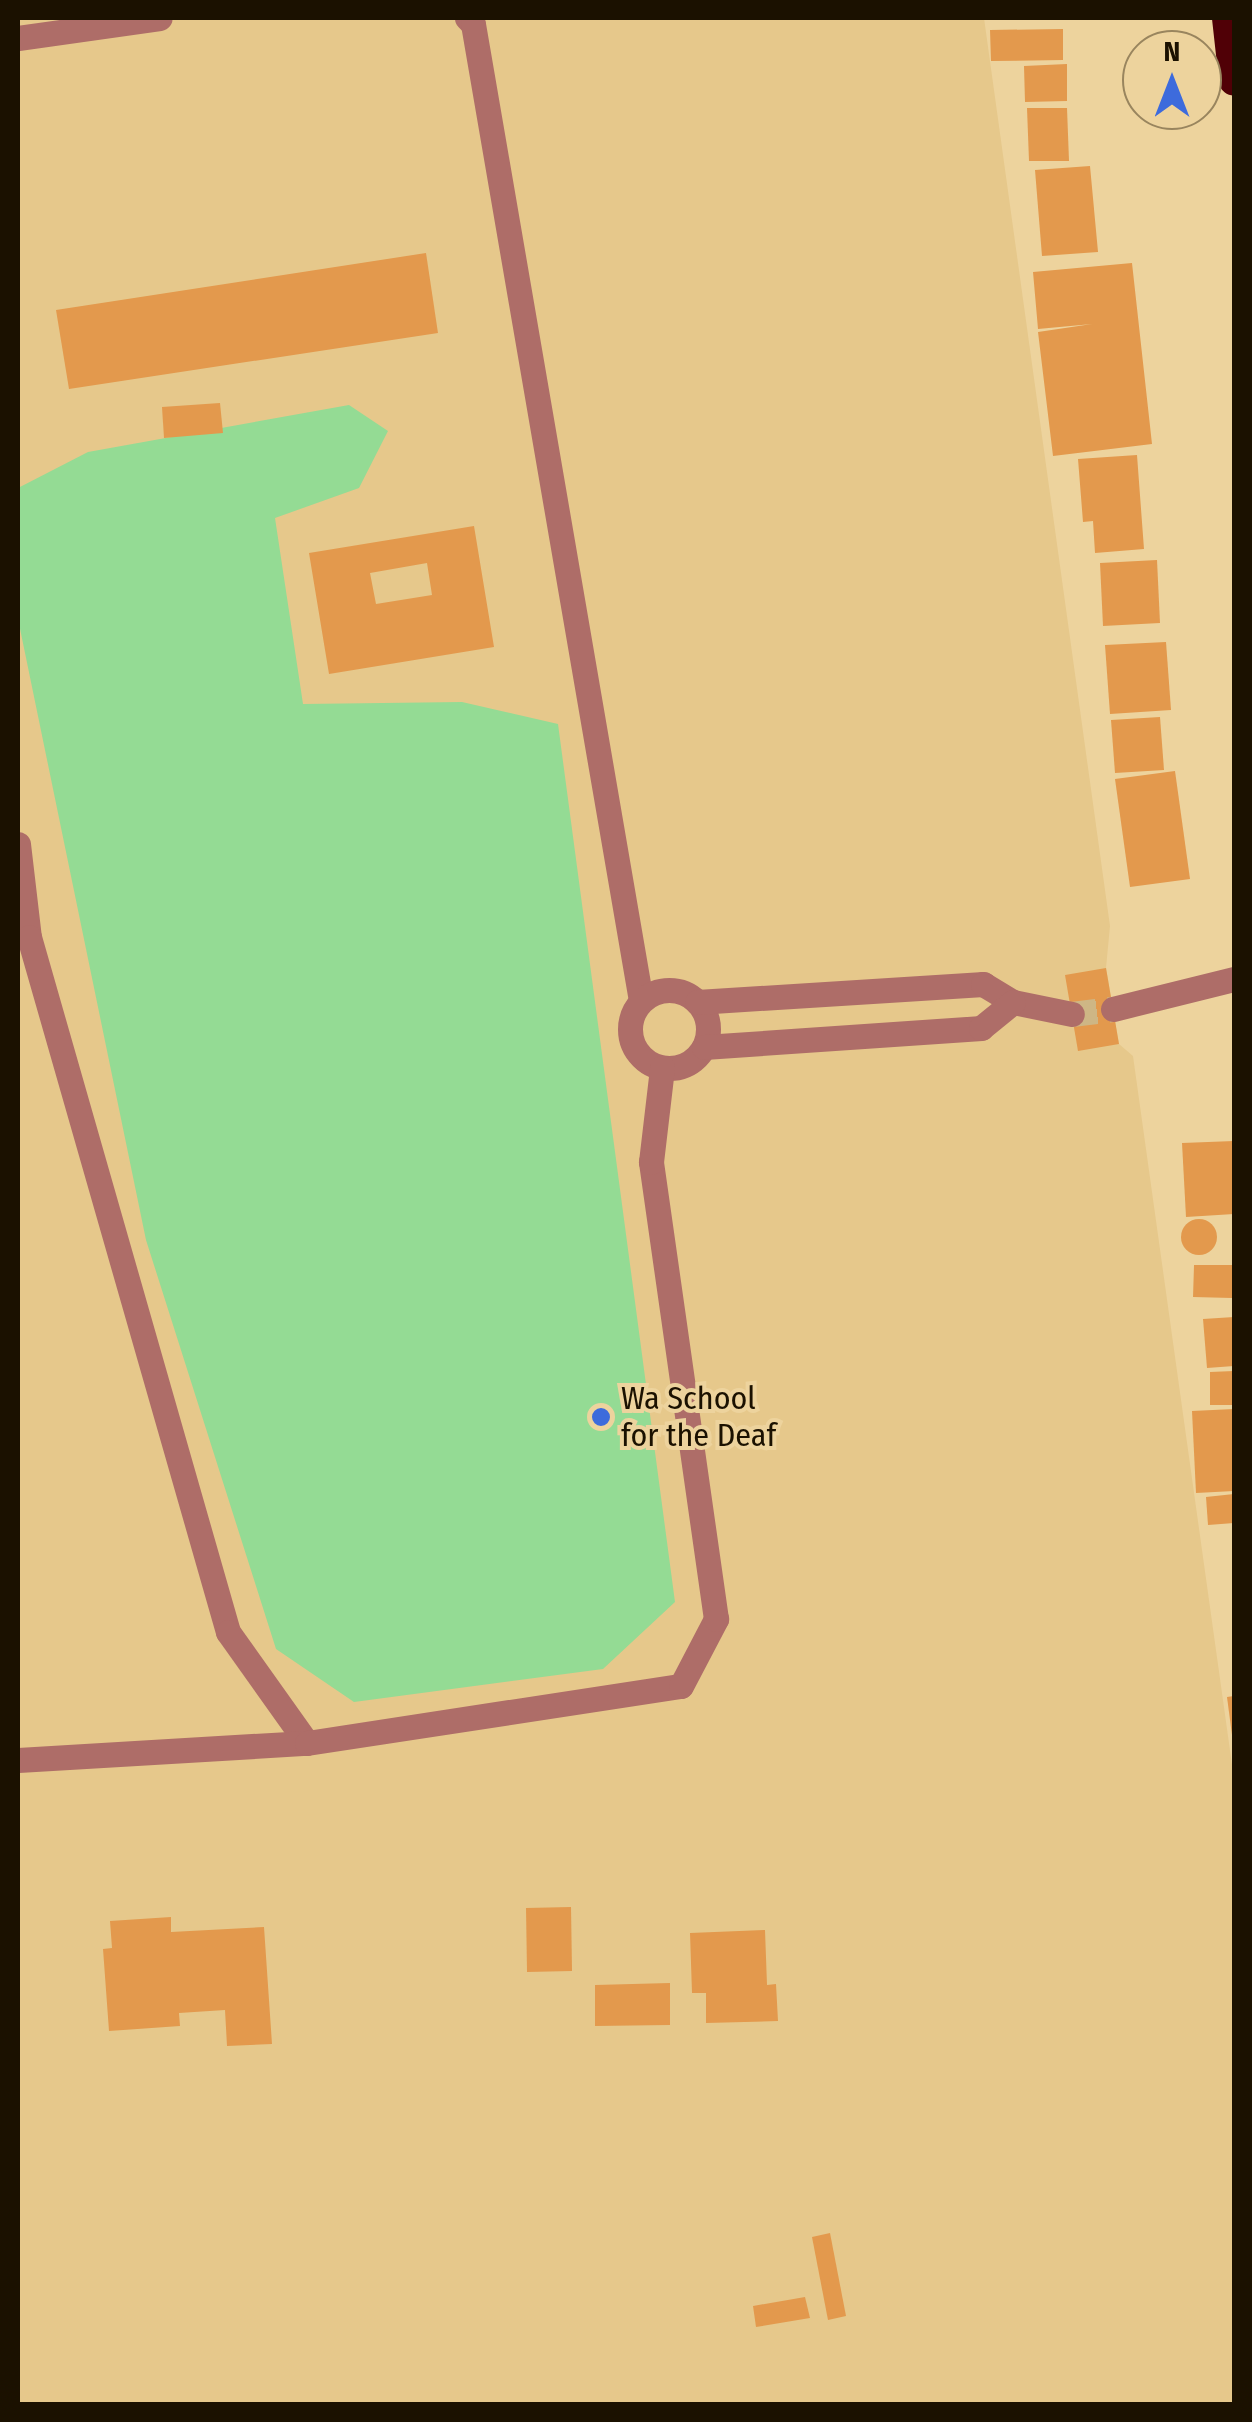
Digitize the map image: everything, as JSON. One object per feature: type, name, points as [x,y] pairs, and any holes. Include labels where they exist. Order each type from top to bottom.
[{"type":"highway","points":[[1227,18],[1234,82]]},
{"type":"lane","points":[[18,38],[160,18]]},
{"type":"lane","points":[[466,18],[476,43],[641,1001],[630,1035],[640,1056],[662,1068],[686,1064],[704,1047],[708,1024],[697,1002]]},
{"type":"lane","points":[[18,844],[29,938],[228,1632],[306,1743]]},
{"type":"lane","points":[[1113,1009],[1234,978]]},
{"type":"lane","points":[[641,1001],[675,990],[697,1002],[983,984],[1013,1002],[1072,1014]]},
{"type":"lane","points":[[704,1047],[981,1028],[1013,1002]]},
{"type":"lane","points":[[18,1760],[306,1743],[681,1686],[716,1619],[651,1162],[662,1068]]},
{"type":"shaded area","name":"Wa School for the Deaf","points":[[18,18],[984,18],[1110,926],[1106,968],[1119,1044],[1133,1056],[1234,1779],[1234,2404],[18,2404]]},
{"type":"green space","points":[[349,405],[388,431],[359,488],[275,518],[303,704],[462,702],[558,724],[675,1602],[603,1669],[354,1702],[276,1649],[146,1240],[18,619],[18,488],[88,452]]},
{"type":"building","points":[[1063,29],[1063,60],[991,61],[990,30]]},
{"type":"building","points":[[1067,64],[1067,101],[1025,102],[1024,66]]},
{"type":"building","points":[[1027,108],[1067,108],[1069,161],[1029,161]]},
{"type":"building","points":[[1090,166],[1098,252],[1042,256],[1035,170]]},
{"type":"building","points":[[426,253],[438,333],[69,389],[56,310]]},
{"type":"building","points":[[1132,263],[1152,444],[1053,456],[1038,332],[1092,324],[1038,329],[1033,272]]},
{"type":"building","points":[[220,403],[223,433],[164,438],[162,407]]},
{"type":"building","points":[[1137,455],[1144,549],[1095,553],[1093,521],[1083,522],[1078,459]]},
{"type":"building","points":[[474,526],[494,647],[329,674],[309,553]],"holes":[[[427,563],[432,595],[376,604],[370,573]]]},
{"type":"building","points":[[1157,560],[1160,623],[1103,626],[1100,563]]},
{"type":"building","points":[[1166,642],[1171,710],[1110,714],[1105,645]]},
{"type":"building","points":[[1160,717],[1164,770],[1115,773],[1111,720]]},
{"type":"building","points":[[1175,771],[1190,879],[1130,887],[1115,779]]},
{"type":"building","points":[[1106,968],[1119,1044],[1078,1051],[1065,975]]},
{"type":"building","points":[[1234,1141],[1234,1214],[1186,1217],[1182,1143]]},
{"type":"building","points":[[1199,1219],[1212,1224],[1217,1237],[1212,1250],[1199,1255],[1186,1250],[1181,1237],[1186,1224]]},
{"type":"building","points":[[1194,1265],[1232,1265],[1232,1298],[1193,1297]]},
{"type":"building","points":[[1234,1317],[1234,1366],[1207,1368],[1203,1319]]},
{"type":"building","points":[[1234,1371],[1234,1405],[1210,1405],[1210,1372]]},
{"type":"building","points":[[1234,1409],[1234,1491],[1196,1493],[1192,1411]]},
{"type":"building","points":[[1234,1494],[1234,1523],[1208,1525],[1206,1497]]},
{"type":"building","points":[[1234,1696],[1234,1735],[1232,1735],[1227,1697]]},
{"type":"building","points":[[571,1907],[572,1971],[527,1972],[526,1908]]},
{"type":"building","points":[[171,1917],[171,1932],[264,1927],[272,2044],[227,2046],[225,2010],[179,2013],[180,2026],[109,2031],[103,1949],[112,1948],[110,1921]]},
{"type":"building","points":[[765,1930],[767,1985],[776,1984],[778,2021],[706,2023],[706,1993],[692,1993],[690,1933]]},
{"type":"building","points":[[670,1983],[670,2025],[595,2026],[595,1985]]},
{"type":"building","points":[[830,2233],[846,2316],[828,2320],[812,2237]]},
{"type":"building","points":[[805,2297],[810,2318],[756,2327],[753,2306]]},
{"type":"tunnel","points":[[1072,1014],[1113,1009]]},
{"type":"place","name":"Wa School for the Deaf","points":[[601,1417]]}]
